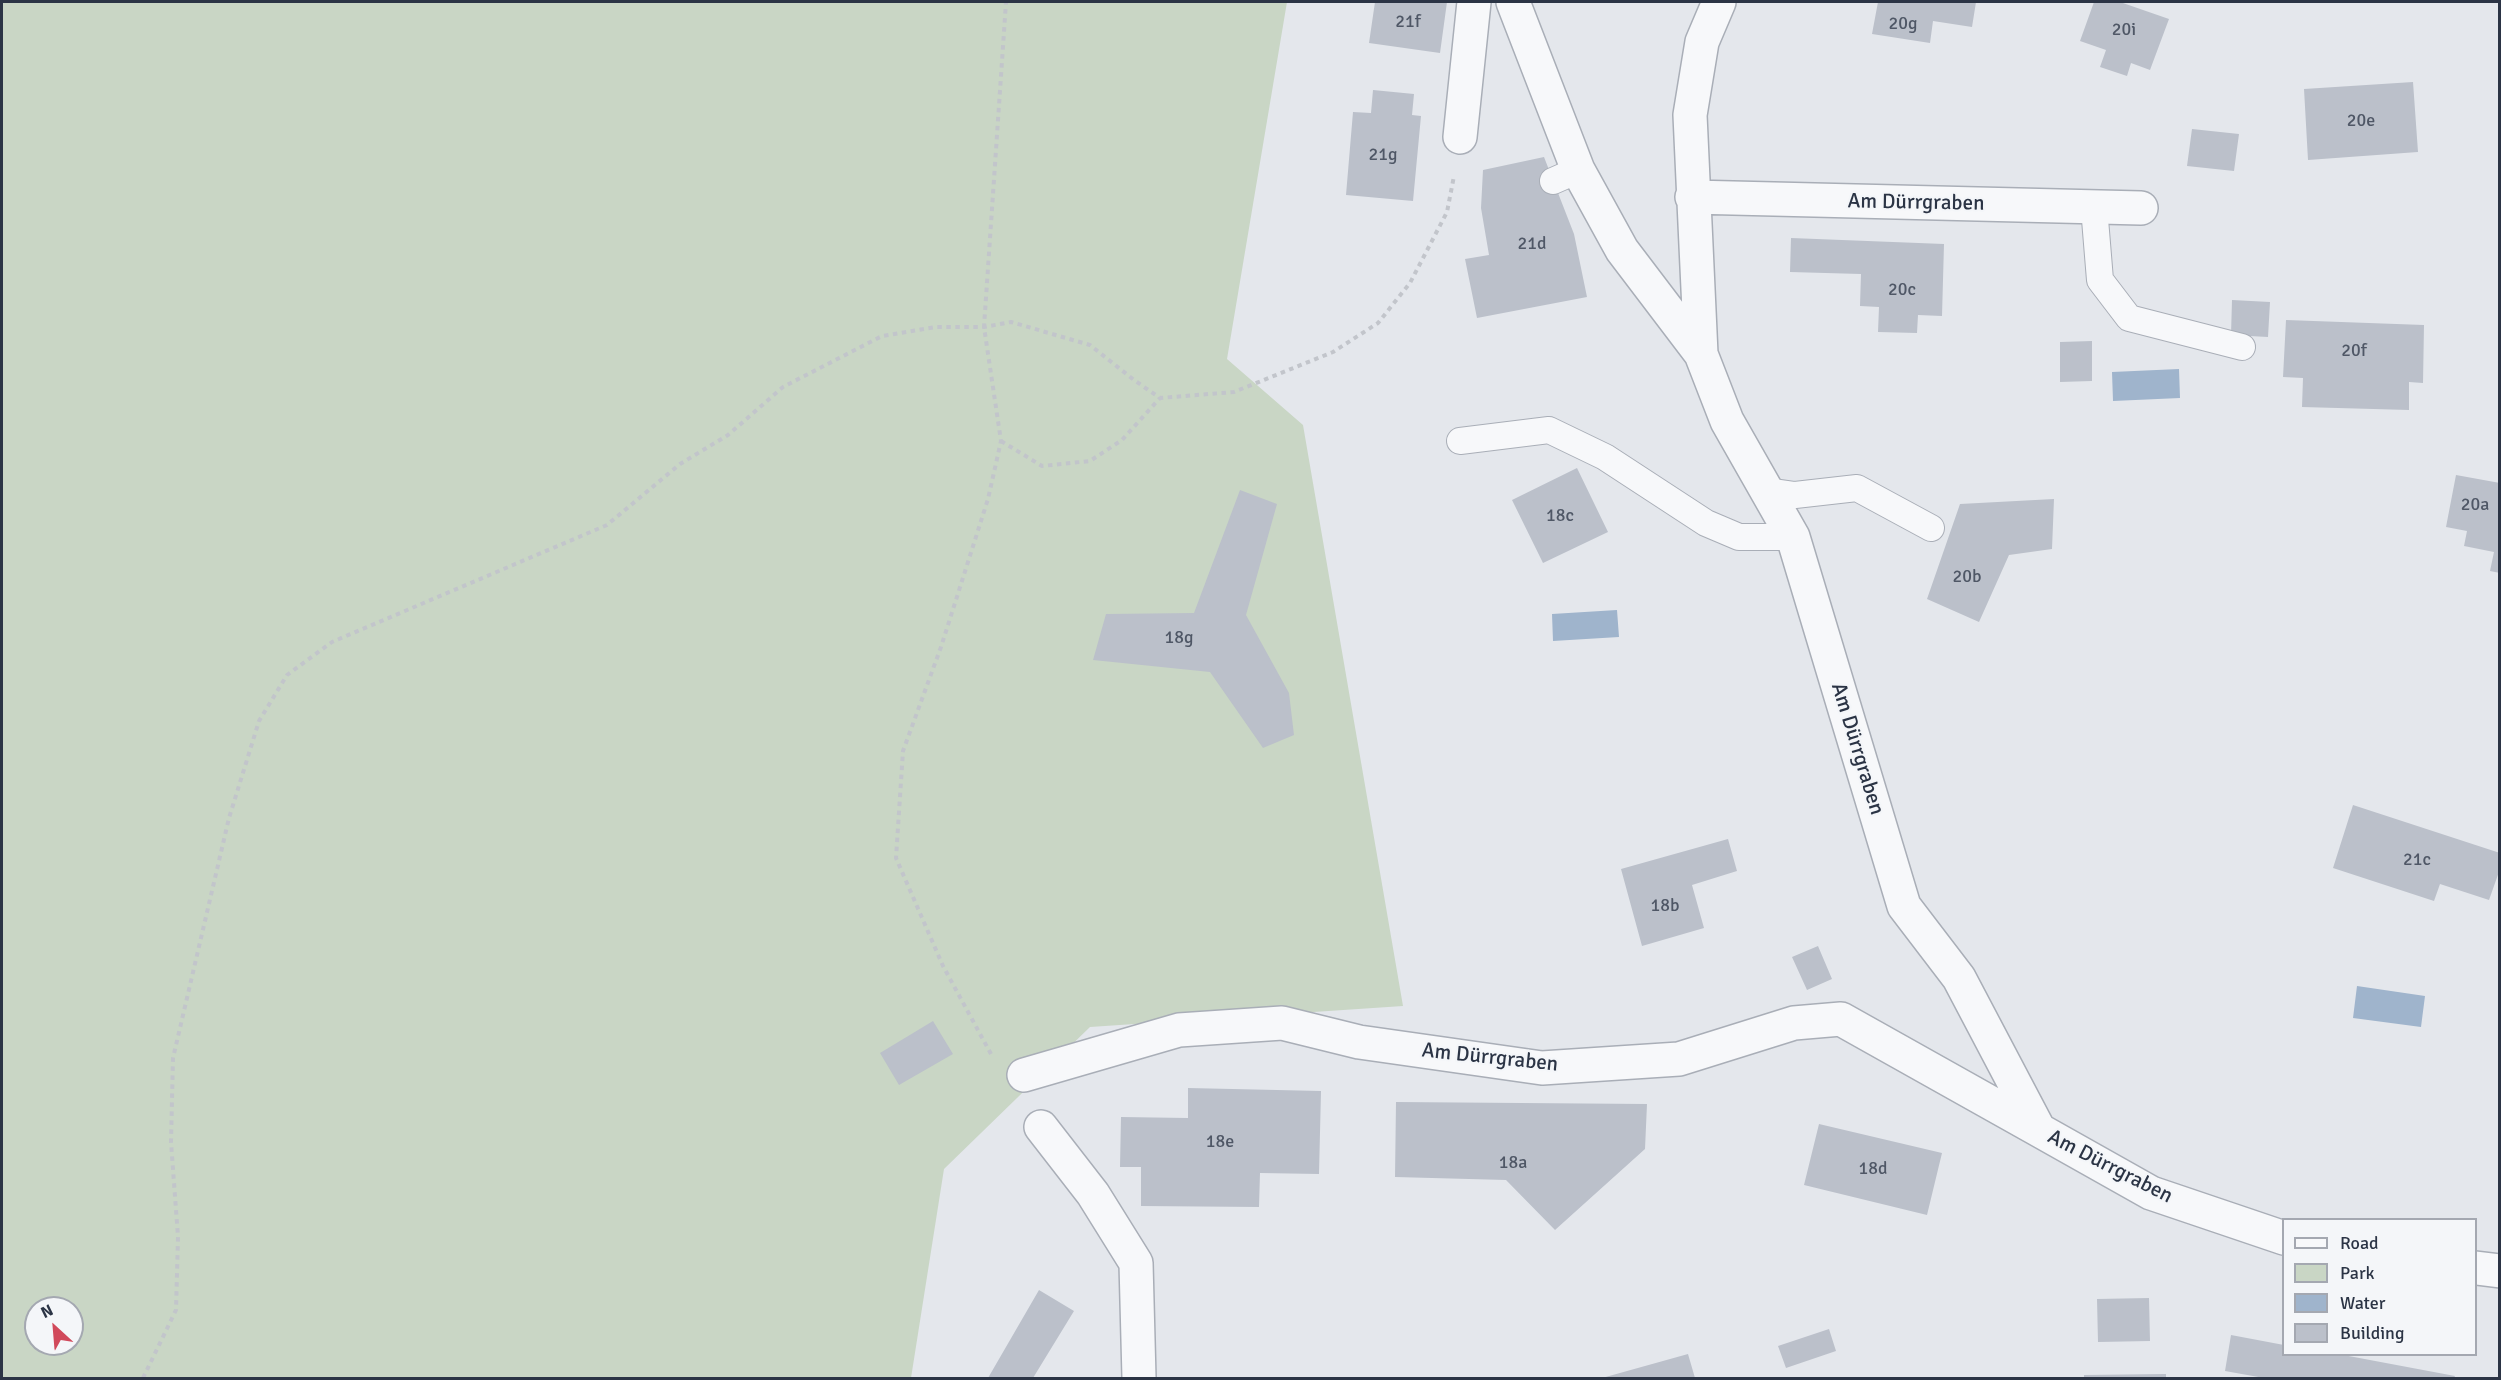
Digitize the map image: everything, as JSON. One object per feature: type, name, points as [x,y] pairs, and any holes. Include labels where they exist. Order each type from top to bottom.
[{"type":"street","points":[[1460,137],[1474,2]]},
{"type":"street","name":"Am Dürrgraben","points":[[1513,2],[1566,176],[1701,354],[1727,421],[1793,537],[1904,906],[1959,978],[2039,1130]]},
{"type":"street","name":"Am Dürrgraben","points":[[1701,354],[1690,115],[1702,42],[1719,2]]},
{"type":"street","name":"Am Dürrgraben","points":[[1692,197],[2140,208]]},
{"type":"street","name":"Am Dürrgraben","points":[[1024,1076],[1179,1030],[1282,1023],[1359,1042],[1542,1068],[1679,1059],[1794,1023],[1841,1019],[2151,1192],[2282,1238]]},
{"type":"street","points":[[1041,1127],[1094,1194],[1136,1263],[1139,1378]]},
{"type":"street","points":[[2477,1268],[2499,1271]]},
{"type":"lane","points":[[2094,207],[2100,280],[2129,318],[2242,347]]},
{"type":"lane","points":[[1460,441],[1549,430],[1605,457],[1706,523],[1739,537],[1793,537]]},
{"type":"lane","points":[[1767,491],[1795,495],[1857,488],[1931,528]]},
{"type":"path","points":[[993,1058],[943,966],[896,858],[903,751],[941,647],[988,500],[1000,441],[984,327],[1006,2]]},
{"type":"path","points":[[143,1378],[176,1310],[178,1237],[171,1142],[173,1058],[229,818],[259,721],[287,675],[332,642],[607,525],[680,464],[728,435],[783,387],[882,336],[936,327],[984,327],[1011,322],[1090,345],[1160,398],[1234,392],[1333,352],[1378,323],[1410,283],[1447,212],[1460,137]]},
{"type":"path","points":[[1000,441],[1042,466],[1089,460],[1122,440],[1160,398]]},
{"type":"green space","points":[[2,2],[1287,2],[1227,359],[1303,425],[1403,1006],[1090,1027],[944,1169],[911,1378],[2,1378]]},
{"type":"water","points":[[2179,369],[2180,398],[2113,401],[2112,372]]},
{"type":"water","points":[[1617,610],[1619,637],[1553,641],[1552,614]]},
{"type":"water","points":[[2357,986],[2425,996],[2421,1027],[2353,1018]]},
{"type":"building","points":[[1375,2],[1447,2],[1440,53],[1369,43]]},
{"type":"building","points":[[1878,2],[1976,2],[1972,27],[1933,21],[1930,43],[1872,34]]},
{"type":"building","points":[[2094,2],[2120,2],[2169,19],[2150,70],[2131,63],[2127,76],[2100,67],[2106,50],[2080,41]]},
{"type":"building","points":[[2413,82],[2418,152],[2308,160],[2304,89]]},
{"type":"building","points":[[1373,90],[1414,94],[1412,115],[1421,116],[1413,201],[1346,195],[1353,112],[1371,113]]},
{"type":"building","points":[[2192,129],[2239,134],[2234,171],[2187,166]]},
{"type":"building","points":[[1544,157],[1574,234],[1587,297],[1477,318],[1465,259],[1489,255],[1481,208],[1483,170]]},
{"type":"building","points":[[1791,238],[1944,244],[1942,316],[1918,315],[1917,333],[1878,332],[1879,307],[1860,306],[1861,274],[1790,272]]},
{"type":"building","points":[[2232,300],[2270,302],[2268,337],[2231,335]]},
{"type":"building","points":[[2286,320],[2424,325],[2423,383],[2409,382],[2409,410],[2302,407],[2303,378],[2283,377]]},
{"type":"building","points":[[2092,341],[2092,381],[2060,382],[2060,342]]},
{"type":"building","points":[[1577,468],[1608,532],[1543,563],[1512,500]]},
{"type":"building","points":[[2456,475],[2500,483],[2500,573],[2490,571],[2494,552],[2464,546],[2467,531],[2446,527]]},
{"type":"building","points":[[1240,490],[1277,504],[1246,615],[1289,693],[1294,735],[1263,748],[1210,672],[1093,660],[1106,614],[1194,613]]},
{"type":"building","points":[[2054,499],[2052,549],[2009,555],[1979,622],[1927,599],[1960,504]]},
{"type":"building","points":[[2353,805],[2500,853],[2500,869],[2489,900],[2440,884],[2434,901],[2333,868]]},
{"type":"building","points":[[1728,839],[1737,871],[1692,885],[1704,928],[1642,946],[1621,869]]},
{"type":"building","points":[[1818,946],[1832,979],[1807,990],[1792,957]]},
{"type":"building","points":[[933,1021],[953,1054],[899,1085],[880,1053]]},
{"type":"building","points":[[1188,1088],[1321,1091],[1319,1174],[1260,1173],[1259,1207],[1141,1206],[1141,1167],[1120,1167],[1121,1117],[1188,1118]]},
{"type":"building","points":[[1396,1102],[1647,1104],[1645,1149],[1555,1230],[1506,1180],[1395,1177]]},
{"type":"building","points":[[1819,1124],[1942,1153],[1927,1215],[1804,1185]]},
{"type":"building","points":[[1039,1290],[1074,1311],[1033,1378],[988,1378]]},
{"type":"building","points":[[2149,1298],[2150,1341],[2098,1342],[2097,1299]]},
{"type":"building","points":[[1829,1329],[1836,1351],[1786,1368],[1778,1346]]},
{"type":"building","points":[[2231,1335],[2282,1345],[2282,1356],[2349,1356],[2455,1376],[2454,1378],[2264,1378],[2225,1371]]},
{"type":"building","points":[[1688,1354],[1695,1378],[1602,1378]]},
{"type":"building","points":[[2166,1374],[2166,1378],[2084,1378],[2084,1375]]}]
